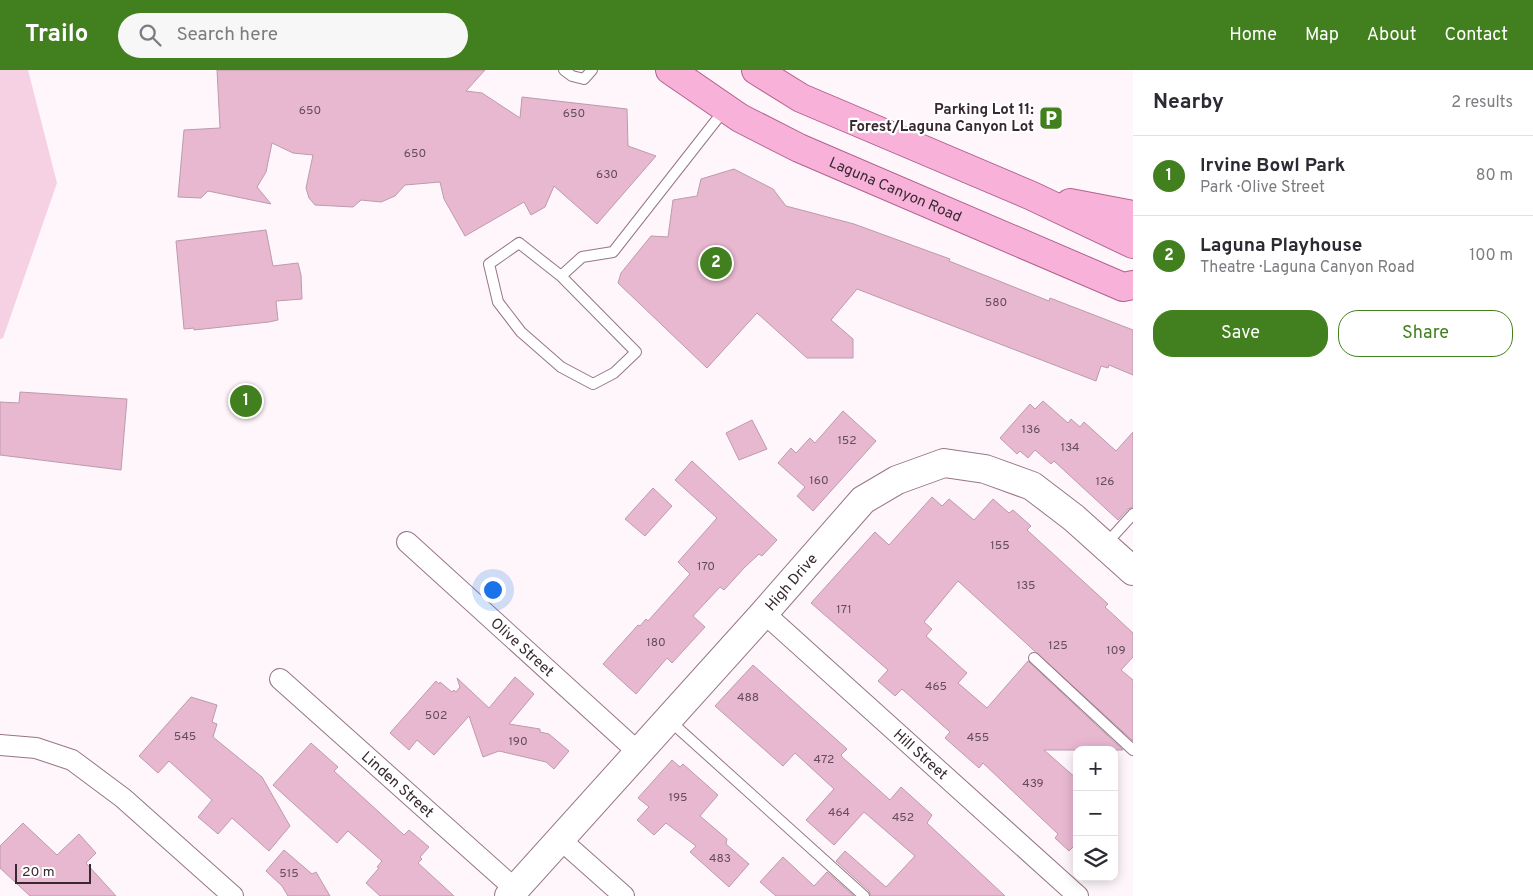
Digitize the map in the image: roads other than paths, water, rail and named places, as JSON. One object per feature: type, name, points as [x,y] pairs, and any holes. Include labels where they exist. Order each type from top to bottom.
[{"type":"main road","name":"Laguna Canyon Road","points":[[670,70],[725,108],[799,148],[1123,286],[1133,285]]},
{"type":"main road","points":[[756,70],[801,98],[1032,196],[1133,244]]},
{"type":"main road","points":[[1032,196],[1133,216]]},
{"type":"street","name":"High Drive","points":[[512,892],[562,840],[667,718],[764,613],[863,500],[897,480],[944,463],[985,469],[1032,486],[1074,518],[1133,571]]},
{"type":"street","name":"Olive Street","points":[[407,542],[638,752]]},
{"type":"street","name":"Hill Street","points":[[764,613],[1078,896]]},
{"type":"street","name":"Linden Street","points":[[280,679],[512,892]]},
{"type":"street","points":[[0,745],[36,748],[72,760],[123,798],[233,896]]},
{"type":"street","points":[[562,840],[624,896]]},
{"type":"lane","points":[[564,70],[572,76],[584,78],[592,70]]},
{"type":"lane","points":[[562,276],[582,257],[613,252],[725,108]]},
{"type":"lane","points":[[519,243],[562,276],[636,352],[614,374],[593,384],[561,367],[521,332],[498,302],[488,264],[519,243]]},
{"type":"lane","points":[[1105,545],[1133,514]]},
{"type":"lane","points":[[1034,658],[1133,750]]},
{"type":"lane","points":[[667,718],[864,896]]},
{"type":"place","name":"Parking Lot 11: Forest/Laguna Canyon Lot","points":[[1051,118]]},
{"type":"place","name":"Laguna Playhouse","points":[[716,263]]},
{"type":"place","name":"Irvine Bowl Park","points":[[246,401]]}]
